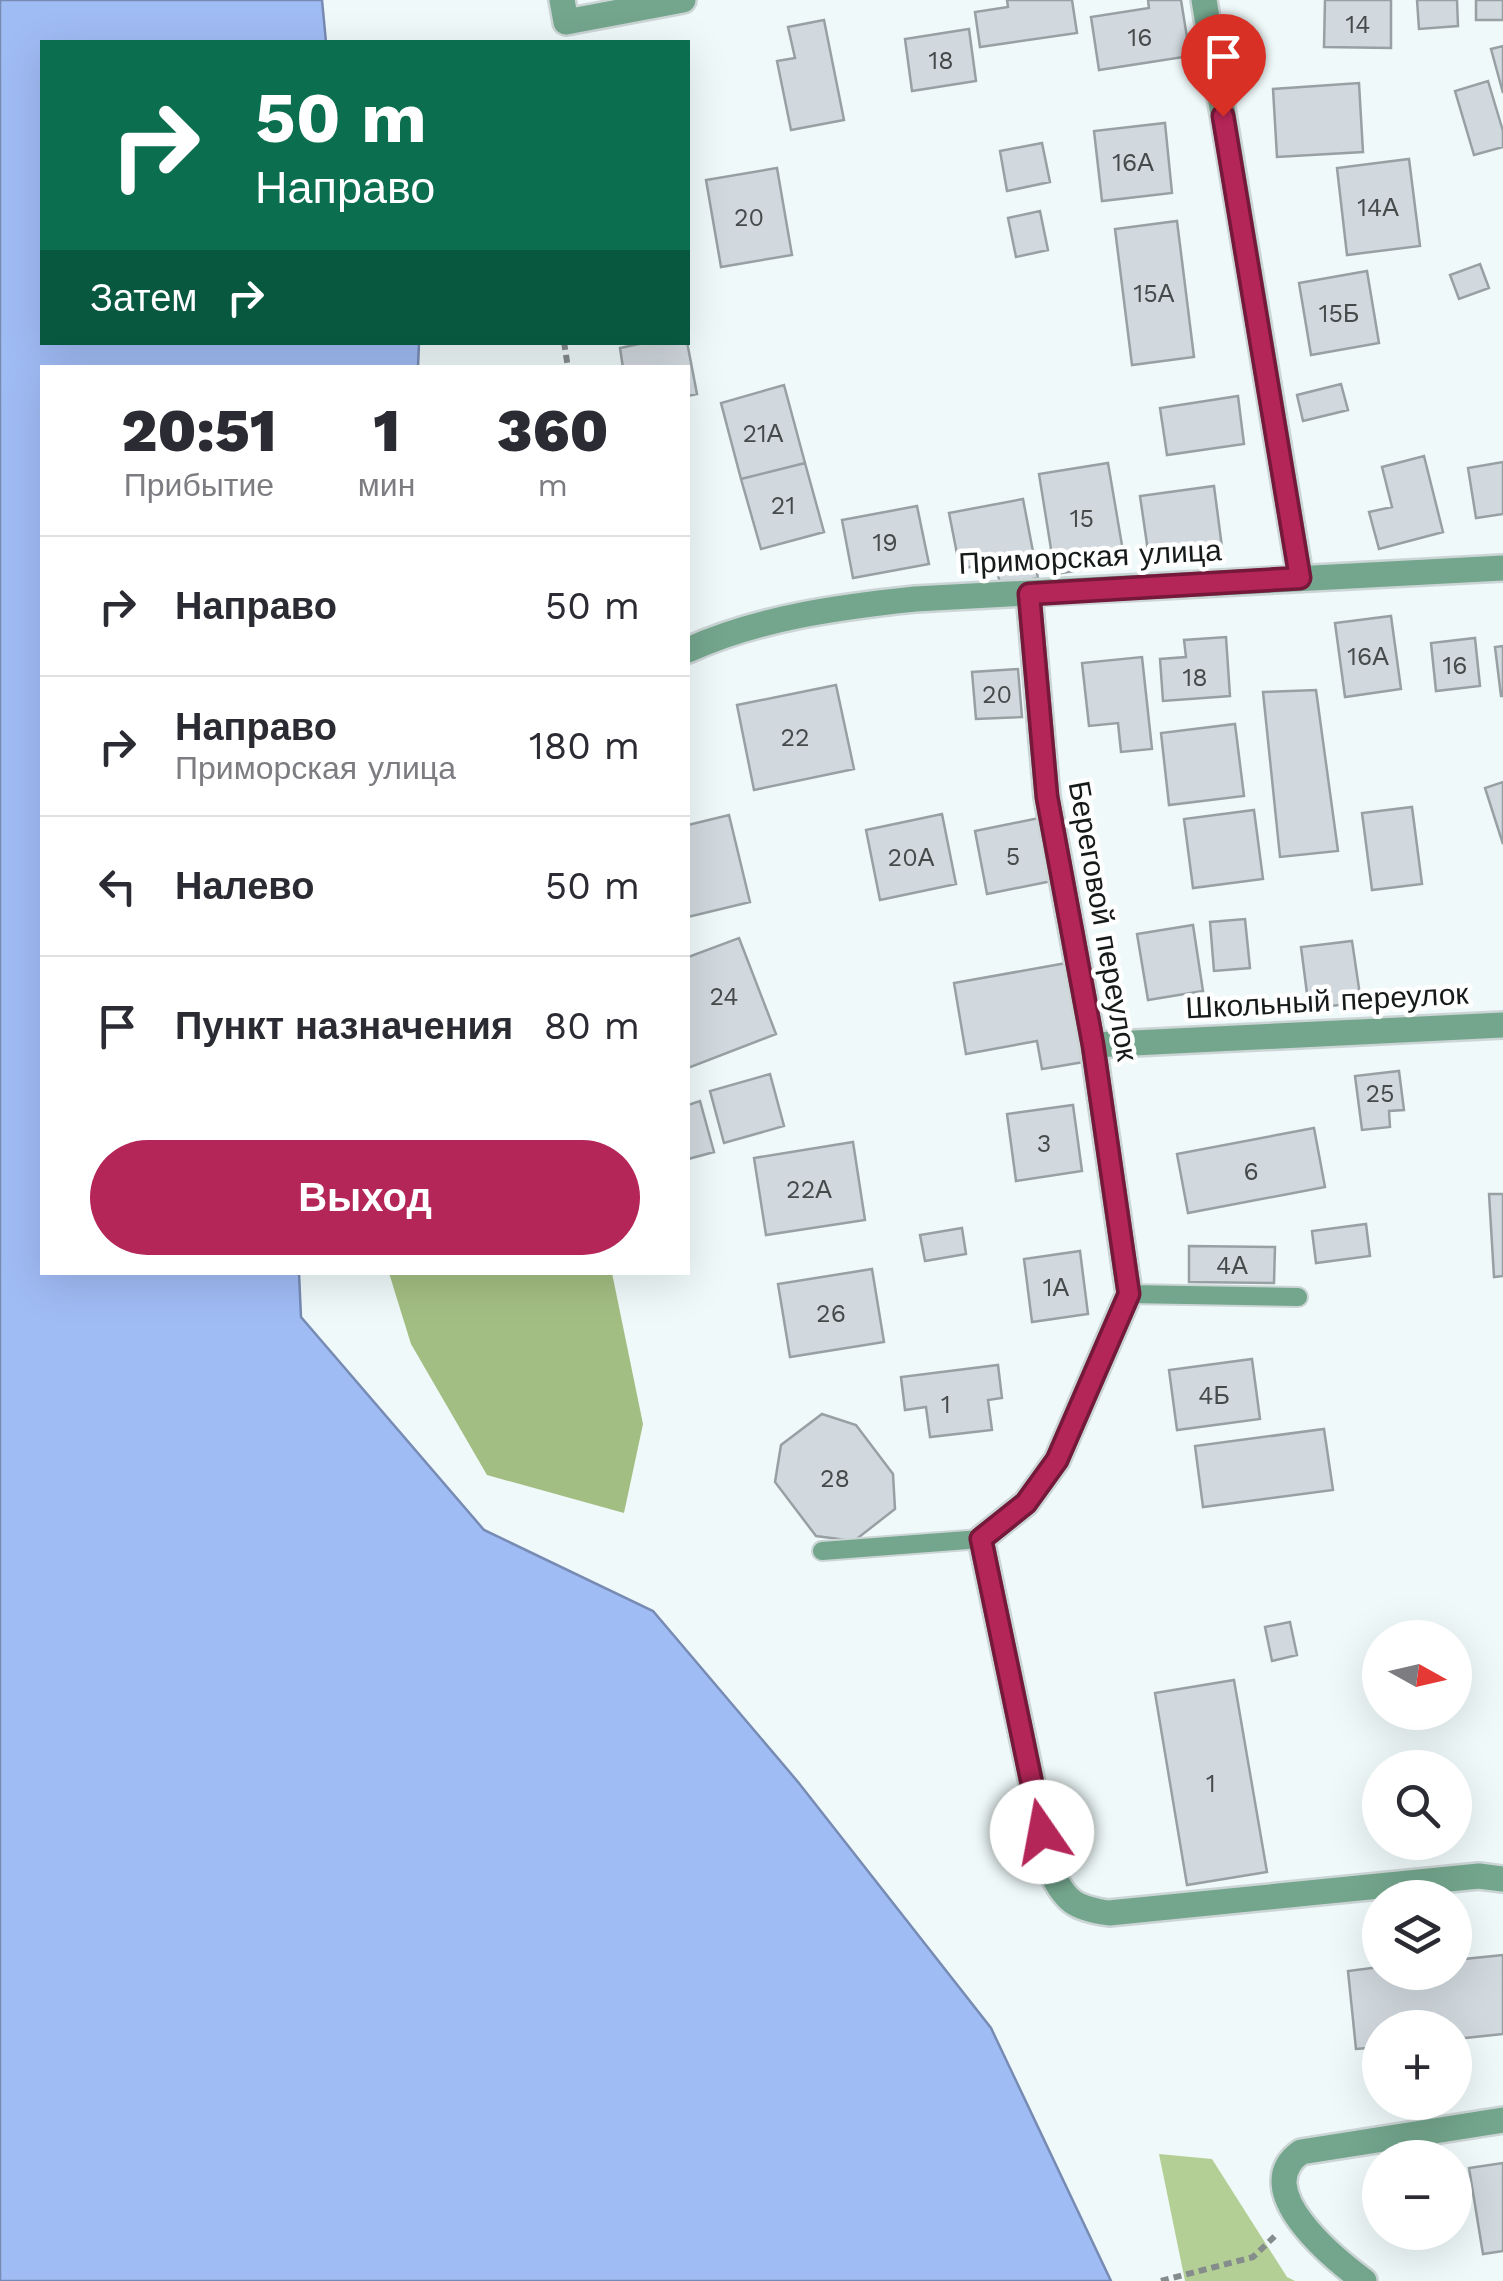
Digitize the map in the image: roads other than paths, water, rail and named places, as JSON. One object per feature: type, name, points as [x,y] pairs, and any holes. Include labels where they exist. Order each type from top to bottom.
[{"type":"street","points":[[562,0],[566,22],[683,0]]},
{"type":"street","points":[[1204,0],[1300,578]]},
{"type":"street","name":"Приморская улица","points":[[690,649],[768,624],[837,608],[915,599],[1503,568]]},
{"type":"street","name":"Береговой переулок","points":[[1029,594],[1047,797],[1093,1045],[1129,1294]]},
{"type":"street","name":"Школьный переулок","points":[[1093,1045],[1503,1025]]},
{"type":"street","points":[[1129,1294],[1057,1460],[1026,1503],[981,1539],[1050,1869],[1062,1893],[1083,1909],[1110,1914],[1479,1876],[1503,1878]]},
{"type":"street","points":[[1364,2281],[1338,2262],[1296,2216],[1283,2178],[1289,2161],[1301,2152],[1503,2120]]},
{"type":"lane","points":[[1129,1294],[1298,1296]]},
{"type":"lane","points":[[822,1551],[981,1539]]},
{"type":"water","points":[[0,0],[322,0],[326,40],[40,40],[40,345],[419,345],[418,365],[40,365],[40,1275],[299,1275],[301,1317],[484,1530],[653,1611],[798,1782],[991,2028],[1111,2281],[0,2281]]}]
